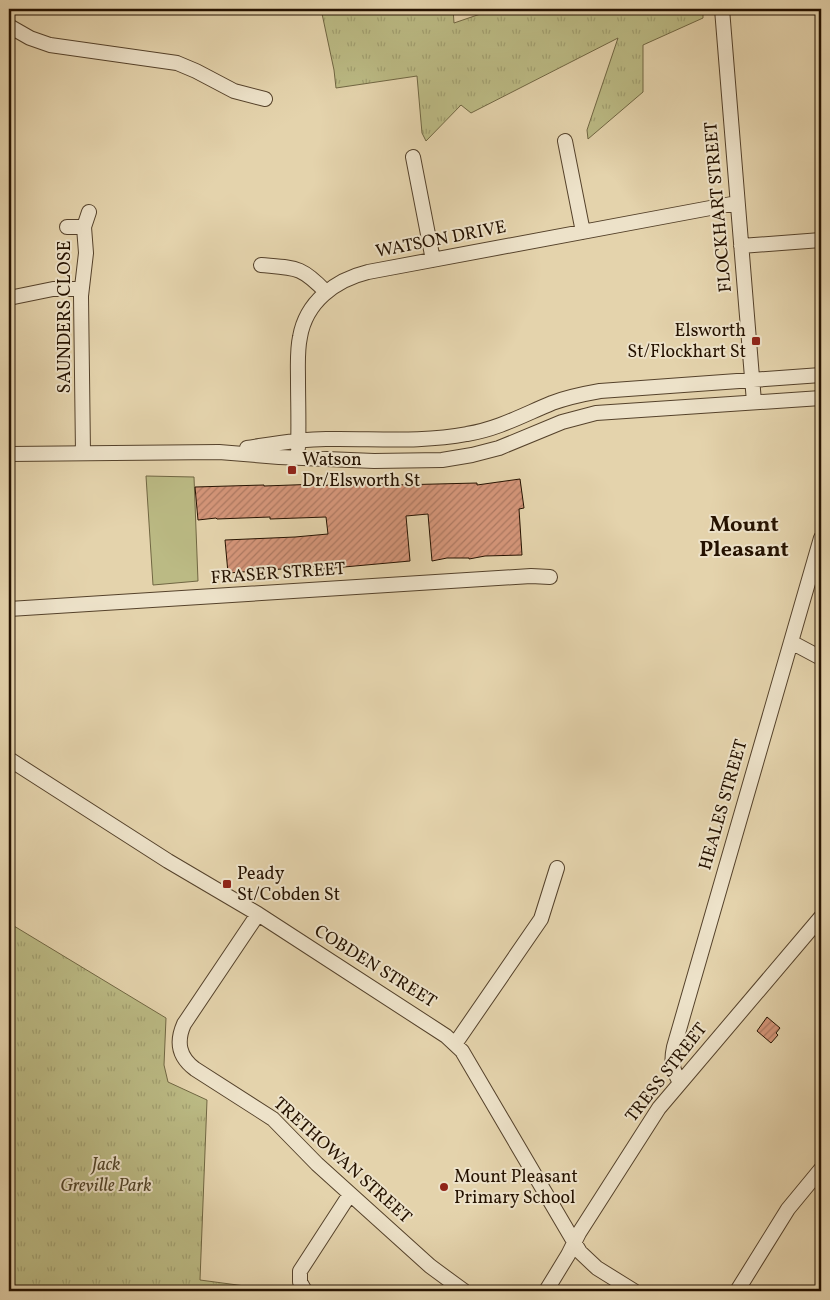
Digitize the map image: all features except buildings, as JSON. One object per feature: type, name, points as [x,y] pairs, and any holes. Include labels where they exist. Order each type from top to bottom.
[{"type":"street","name":"FLOCKHART STREET","points":[[722,9],[754,402]]},
{"type":"street","points":[[9,26],[30,38],[50,45],[177,63],[234,91],[265,99]]},
{"type":"street","points":[[565,141],[583,232]]},
{"type":"street","points":[[413,157],[433,260]]},
{"type":"street","name":"WATSON DRIVE","points":[[298,458],[300,336],[304,322],[312,307],[326,292],[338,283],[361,274],[737,203]]},
{"type":"street","name":"SAUNDERS CLOSE","points":[[83,454],[81,289],[86,253],[84,227],[89,212]]},
{"type":"street","points":[[67,227],[84,227]]},
{"type":"street","points":[[741,246],[821,240]]},
{"type":"street","points":[[261,265],[300,270],[311,277],[326,292]]},
{"type":"street","points":[[9,298],[57,289],[81,289]]},
{"type":"street","points":[[218,452],[328,439],[454,436],[479,432],[503,425],[554,402],[585,393],[616,389],[821,376]]},
{"type":"street","points":[[9,454],[218,452],[298,458],[403,461],[458,458],[499,448],[562,422],[596,413],[821,398]]},
{"type":"street","name":"HEALES STREET","points":[[680,1082],[674,1074],[672,1064],[674,1047],[821,538]]},
{"type":"street","name":"FRASER STREET","points":[[9,609],[531,576],[550,577]]},
{"type":"street","points":[[791,642],[821,658]]},
{"type":"street","name":"COBDEN STREET","points":[[9,759],[168,861],[258,914],[432,1025],[455,1044],[473,1070],[574,1242],[589,1261],[634,1291]]},
{"type":"street","points":[[455,1044],[541,919],[557,868]]},
{"type":"street","name":"TRETHOWAN STREET","points":[[258,914],[188,1017],[179,1038],[182,1056],[190,1065],[273,1119],[317,1164],[350,1194],[430,1266],[464,1291]]},
{"type":"street","name":"TRESS STREET","points":[[546,1291],[650,1119],[821,918]]},
{"type":"street","points":[[737,1291],[788,1209],[821,1168]]},
{"type":"street","points":[[305,1291],[300,1282],[300,1271],[350,1194]]},
{"type":"green space","points":[[321,9],[453,9],[454,23],[495,9],[703,9],[703,18],[643,45],[643,92],[588,139],[587,130],[618,38],[471,113],[461,105],[426,141],[422,133],[417,76],[336,88]]},
{"type":"green space","points":[[146,476],[194,477],[198,581],[153,585]]},
{"type":"green space","name":"Jack Greville Park","points":[[9,923],[166,1018],[164,1065],[168,1082],[207,1100],[200,1280],[260,1288],[266,1291],[9,1291]]},
{"type":"place","name":"Elsworth St/Flockhart St","points":[[756,341]]},
{"type":"place","name":"Watson Dr/Elsworth St","points":[[292,470]]},
{"type":"place","name":"Peady St/Cobden St","points":[[227,884]]},
{"type":"place","name":"Mount Pleasant Primary School","points":[[444,1187]]},
{"type":"district","name":"Mount Pleasant","points":[[744,538]]}]
